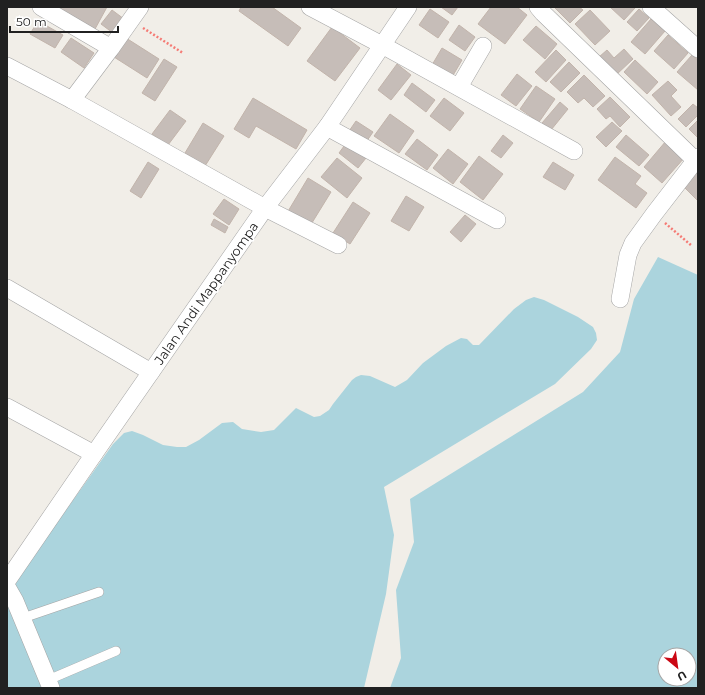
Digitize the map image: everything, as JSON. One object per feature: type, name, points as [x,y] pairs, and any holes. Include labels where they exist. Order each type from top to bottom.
[{"type":"street","points":[[41,7],[111,48]]},
{"type":"street","points":[[310,7],[574,151]]},
{"type":"street","name":"Jalan Andi Mappanyompa","points":[[7,581],[266,208],[327,127],[408,7]]},
{"type":"street","points":[[538,7],[697,159],[636,237],[630,249],[620,299]]},
{"type":"street","points":[[652,7],[698,49]]},
{"type":"street","points":[[72,100],[111,48],[136,11]]},
{"type":"street","points":[[459,87],[484,46]]},
{"type":"street","points":[[7,66],[72,100],[266,208],[338,245]]},
{"type":"street","points":[[327,127],[497,220]]},
{"type":"street","points":[[7,288],[151,372]]},
{"type":"street","points":[[7,407],[94,454]]},
{"type":"street","points":[[7,587],[23,618],[50,684]]},
{"type":"lane","points":[[23,618],[99,592]]},
{"type":"lane","points":[[50,684],[116,651]]},
{"type":"path","points":[[136,11],[183,53]]},
{"type":"path","points":[[654,214],[692,246]]},
{"type":"water","points":[[658,257],[698,275],[698,688],[390,688],[401,658],[396,590],[414,542],[410,499],[583,392],[620,352],[634,299]]},
{"type":"water","points":[[534,297],[544,300],[578,317],[593,327],[597,340],[591,349],[555,384],[384,487],[394,535],[386,594],[364,688],[7,688],[7,593],[113,444],[124,433],[132,431],[163,445],[186,447],[199,440],[222,423],[233,422],[242,429],[261,432],[274,430],[296,408],[314,417],[320,416],[329,410],[356,377],[361,375],[370,376],[395,387],[407,380],[423,363],[446,346],[461,338],[467,339],[473,345],[479,345],[514,309],[526,300]]},
{"type":"building","points":[[57,7],[107,7],[95,29]]},
{"type":"building","points":[[241,7],[272,7],[301,28],[288,46],[239,11]]},
{"type":"building","points":[[441,7],[458,7],[452,15]]},
{"type":"building","points":[[491,7],[517,7],[527,15],[505,44],[478,24]]},
{"type":"building","points":[[554,7],[579,7],[583,10],[570,23]]},
{"type":"building","points":[[610,7],[634,7],[635,8],[624,20]]},
{"type":"building","points":[[430,9],[449,22],[438,38],[419,25]]},
{"type":"building","points":[[639,9],[649,18],[637,31],[627,22]]},
{"type":"building","points":[[112,10],[124,19],[113,33],[101,24]]},
{"type":"building","points":[[590,10],[610,31],[595,45],[575,24]]},
{"type":"building","points":[[651,19],[665,31],[645,54],[631,42]]},
{"type":"building","points":[[38,21],[63,35],[55,48],[30,34]]},
{"type":"building","points":[[459,25],[475,37],[465,51],[449,40]]},
{"type":"building","points":[[536,26],[557,44],[545,59],[523,40]]},
{"type":"building","points":[[332,27],[360,48],[335,81],[307,61]]},
{"type":"building","points":[[668,35],[688,53],[674,69],[654,51]]},
{"type":"building","points":[[71,38],[94,53],[84,68],[61,52]]},
{"type":"building","points":[[126,38],[159,59],[147,78],[114,57]]},
{"type":"building","points":[[442,48],[462,60],[452,77],[432,65]]},
{"type":"building","points":[[624,49],[633,59],[616,75],[599,57],[607,50],[614,58]]},
{"type":"building","points":[[556,50],[566,60],[546,82],[535,72]]},
{"type":"building","points":[[692,55],[698,60],[698,90],[677,72]]},
{"type":"building","points":[[164,59],[177,67],[155,101],[142,93]]},
{"type":"building","points":[[635,60],[658,82],[647,94],[624,72]]},
{"type":"building","points":[[569,62],[580,73],[561,92],[550,82]]},
{"type":"building","points":[[397,64],[411,75],[391,100],[378,90]]},
{"type":"building","points":[[517,74],[532,86],[516,106],[501,95]]},
{"type":"building","points":[[584,75],[605,96],[593,107],[584,98],[578,103],[567,92]]},
{"type":"building","points":[[668,81],[677,90],[671,96],[681,107],[671,116],[652,95]]},
{"type":"building","points":[[412,83],[435,100],[426,112],[404,95]]},
{"type":"building","points":[[536,86],[555,99],[539,122],[520,109]]},
{"type":"building","points":[[610,97],[630,117],[620,127],[610,116],[606,119],[597,109]]},
{"type":"building","points":[[253,98],[307,130],[296,149],[256,126],[249,138],[234,129]]},
{"type":"building","points":[[444,98],[464,113],[450,131],[430,116]]},
{"type":"building","points":[[560,102],[568,109],[551,130],[542,123]]},
{"type":"building","points":[[693,104],[698,108],[698,115],[686,127],[678,119]]},
{"type":"building","points":[[170,110],[186,121],[168,145],[152,134]]},
{"type":"building","points":[[390,114],[414,131],[399,153],[374,136]]},
{"type":"building","points":[[698,120],[698,138],[689,129]]},
{"type":"building","points":[[356,121],[373,132],[364,145],[347,134]]},
{"type":"building","points":[[612,122],[622,131],[606,147],[596,137]]},
{"type":"building","points":[[203,123],[224,136],[205,166],[185,153]]},
{"type":"building","points":[[503,135],[513,143],[501,158],[491,151]]},
{"type":"building","points":[[626,135],[649,155],[639,166],[616,147]]},
{"type":"building","points":[[417,139],[438,155],[427,170],[405,154]]},
{"type":"building","points":[[666,141],[685,157],[662,183],[644,167]]},
{"type":"building","points":[[347,142],[366,158],[358,168],[339,153]]},
{"type":"building","points":[[448,149],[468,164],[453,184],[433,168]]},
{"type":"building","points":[[479,156],[503,174],[483,200],[460,182]]},
{"type":"building","points":[[615,157],[641,176],[635,184],[647,193],[636,208],[598,180]]},
{"type":"building","points":[[337,158],[362,178],[347,198],[321,177]]},
{"type":"building","points":[[148,162],[159,169],[141,198],[130,191]]},
{"type":"building","points":[[553,162],[574,175],[565,190],[543,177]]},
{"type":"building","points":[[698,171],[698,201],[683,186]]},
{"type":"building","points":[[308,178],[331,192],[310,226],[287,213]]},
{"type":"building","points":[[406,196],[424,207],[409,231],[391,221]]},
{"type":"building","points":[[224,199],[239,209],[229,225],[213,214]]},
{"type":"building","points":[[353,202],[370,213],[350,244],[333,233]]},
{"type":"building","points":[[465,215],[476,224],[461,242],[450,232]]},
{"type":"building","points":[[214,219],[228,227],[225,233],[211,225]]}]
